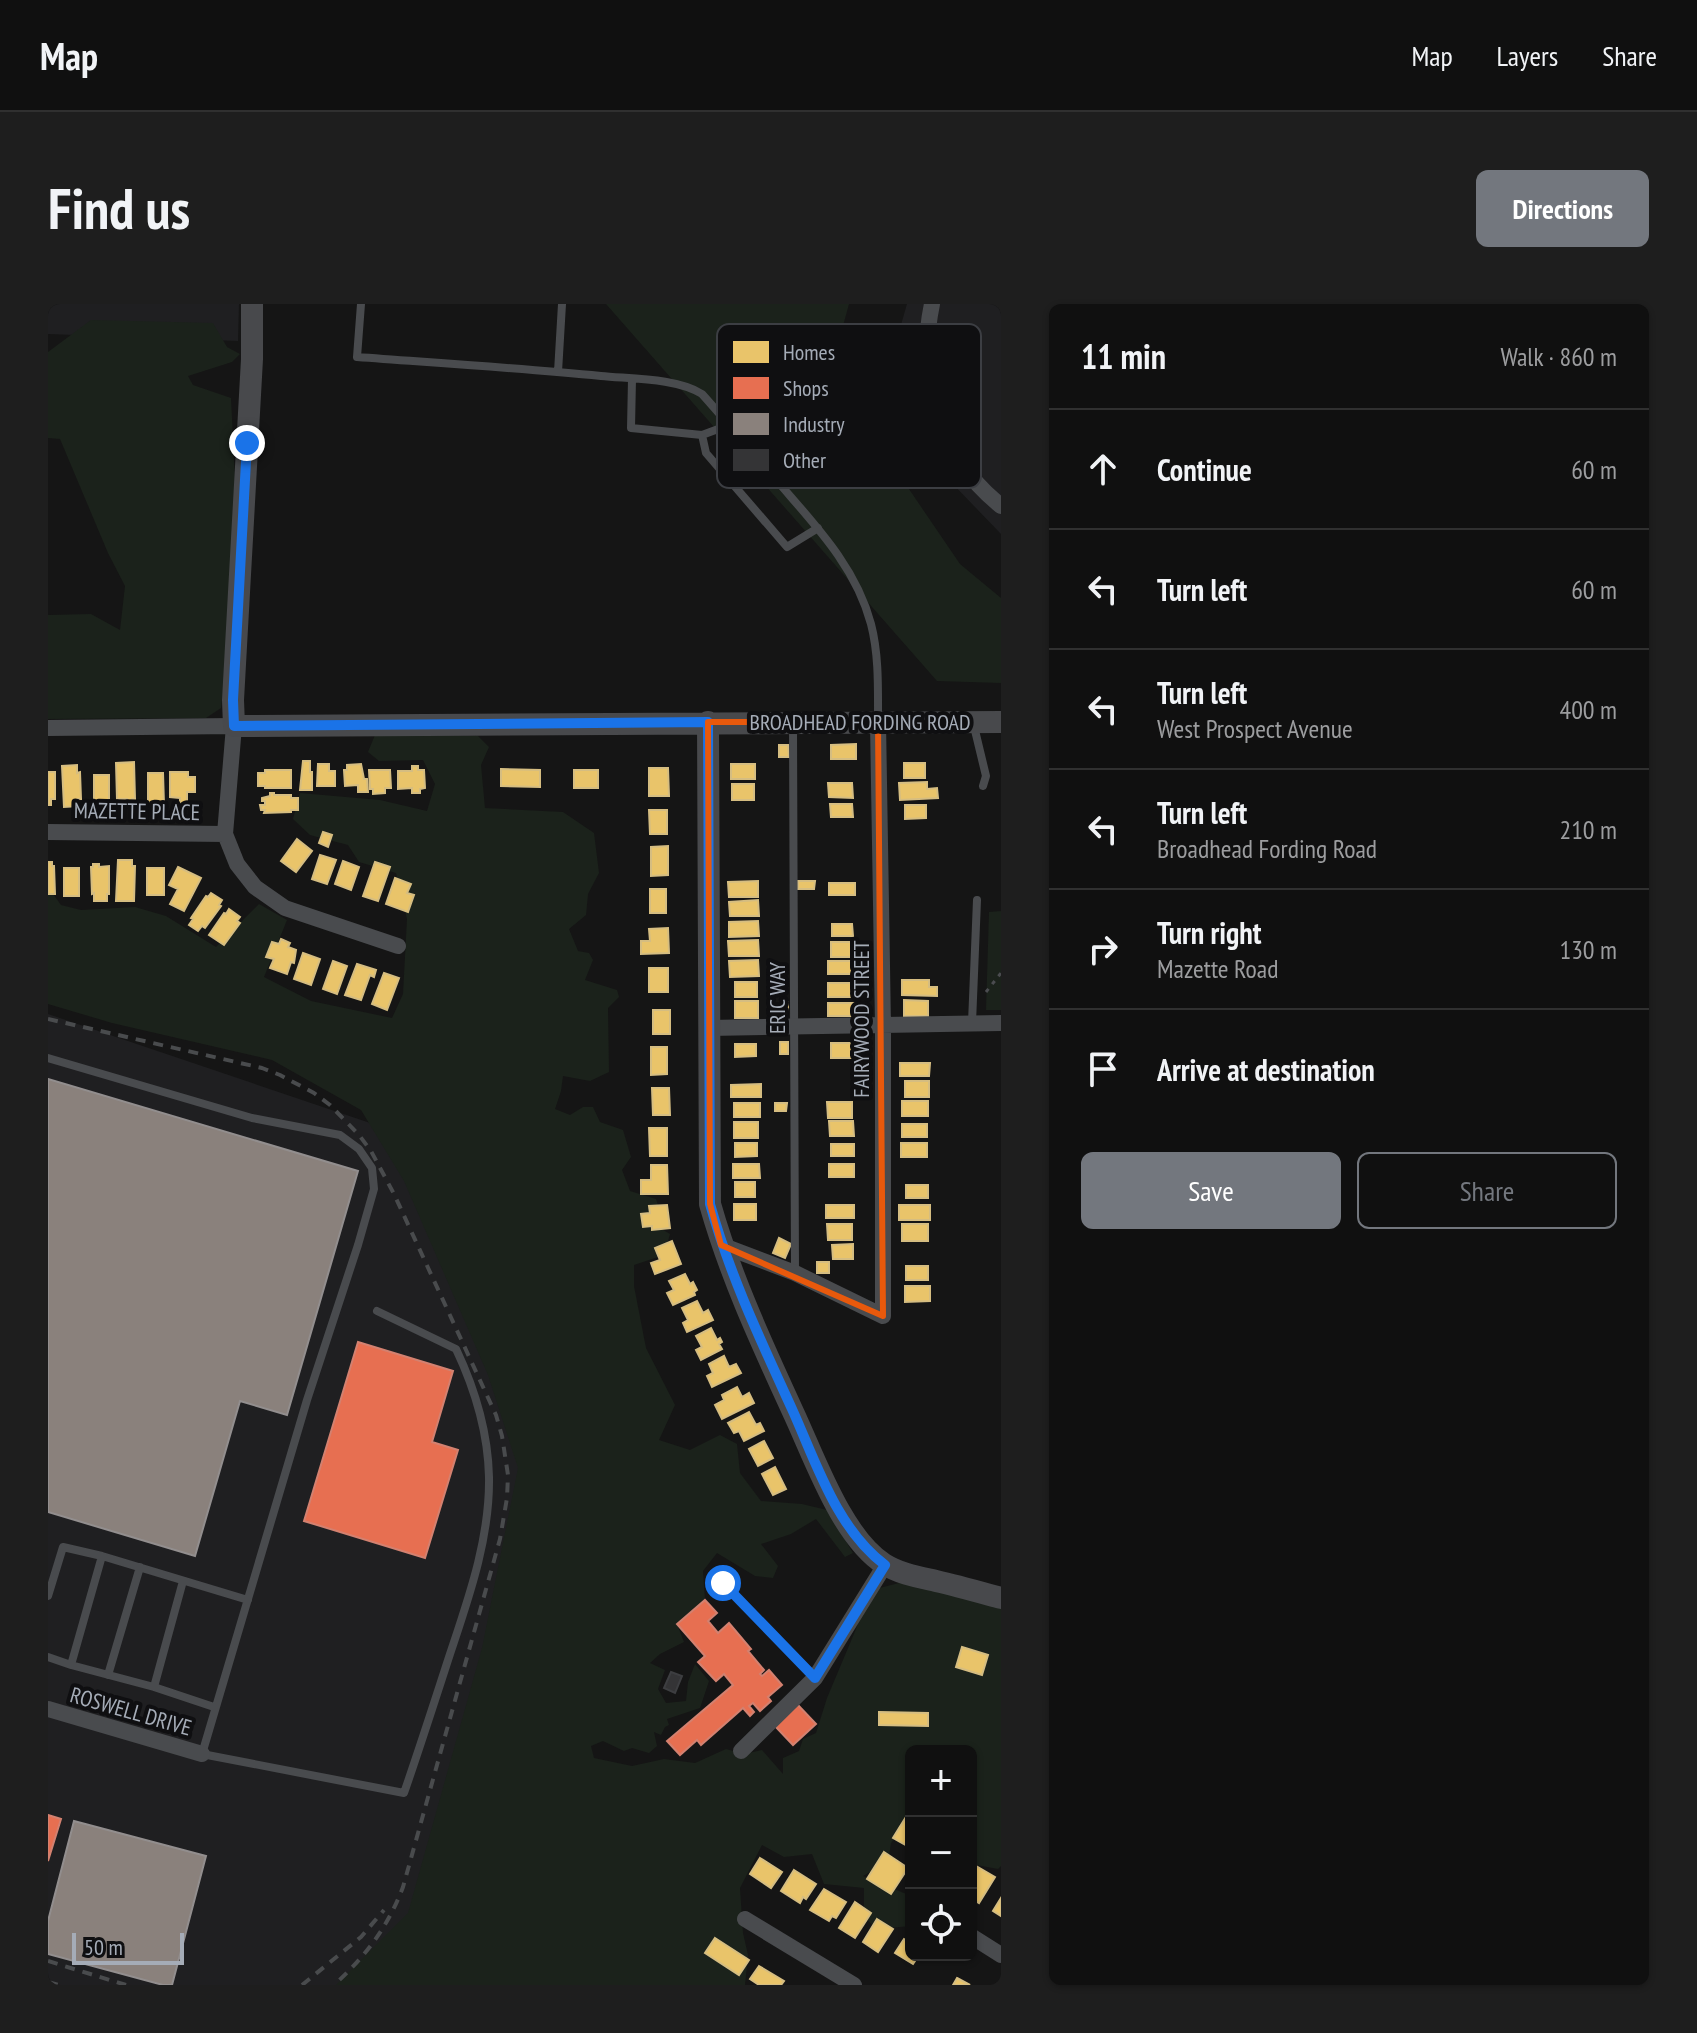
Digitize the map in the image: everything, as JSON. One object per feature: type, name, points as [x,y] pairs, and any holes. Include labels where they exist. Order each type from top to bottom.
[{"type":"street","points":[[252,304],[234,726],[225,834],[237,864],[255,887],[285,908],[398,946]]},
{"type":"street","points":[[930,324],[932,304]]},
{"type":"street","points":[[981,487],[1001,506]]},
{"type":"street","points":[[708,722],[710,1204],[721,1245],[830,1492],[859,1540],[873,1556],[900,1573],[1001,1598]]},
{"type":"street","name":"FAIRYWOOD STREET","points":[[795,1273],[883,1316],[883,1026],[878,722]]},
{"type":"street","name":"BROADHEAD FORDING ROAD","points":[[48,728],[1001,722]]},
{"type":"street","name":"MAZETTE PLACE","points":[[48,832],[225,834]]},
{"type":"street","points":[[709,1028],[1001,1023]]},
{"type":"street","points":[[721,1245],[795,1273]]},
{"type":"street","points":[[741,1751],[815,1678],[885,1565]]},
{"type":"street","name":"ROSWELL DRIVE","points":[[48,1709],[202,1754]]},
{"type":"street","points":[[745,1919],[854,1985]]},
{"type":"street","points":[[977,1940],[1001,1955]]},
{"type":"lane","points":[[361,304],[357,357],[558,372],[692,388],[702,394],[717,411]]},
{"type":"lane","points":[[558,372],[562,304]]},
{"type":"lane","points":[[632,379],[631,428],[702,435],[717,429]]},
{"type":"lane","points":[[702,435],[706,453],[717,466]]},
{"type":"lane","points":[[736,488],[787,547],[818,528]]},
{"type":"lane","points":[[783,488],[846,566],[860,592],[871,623],[877,657],[878,722]]},
{"type":"lane","name":"ERIC WAY","points":[[793,722],[795,1273]]},
{"type":"lane","points":[[973,722],[986,776],[983,786]]},
{"type":"lane","points":[[972,1023],[977,900]]},
{"type":"lane","points":[[48,1058],[252,1118],[340,1135],[359,1149],[372,1168],[374,1189],[358,1245],[307,1400],[202,1754],[404,1793],[473,1585],[487,1517],[489,1475],[481,1412],[456,1349],[377,1311]]},
{"type":"lane","points":[[48,1596],[63,1547],[248,1600]]},
{"type":"lane","points":[[71,1665],[102,1556]]},
{"type":"lane","points":[[108,1675],[140,1567]]},
{"type":"lane","points":[[154,1687],[183,1581]]},
{"type":"lane","points":[[723,1583],[815,1678]]},
{"type":"lane","points":[[48,1657],[214,1707]]},
{"type":"path","points":[[973,995],[982,996],[1001,973]]},
{"type":"highlighted area","points":[[708,722],[878,722],[883,1316],[721,1245],[710,1204]]},
{"type":"shaded area","points":[[48,304],[239,304],[238,341],[48,334]]},
{"type":"shaded area","points":[[606,304],[849,304],[843,324],[717,324],[717,430]]},
{"type":"shaded area","points":[[907,304],[1001,304],[1001,534],[957,488],[981,488],[981,324],[901,324]]},
{"type":"shaded area","points":[[91,320],[213,323],[227,347],[240,354],[232,362],[188,376],[193,385],[231,398],[235,481],[227,658],[221,708],[206,718],[48,719],[48,615],[91,614],[120,630],[125,586],[60,439],[48,438],[48,352]]},
{"type":"shaded area","points":[[768,488],[908,488],[960,564],[1001,598],[1001,683],[937,681]]},
{"type":"shaded area","points":[[375,735],[478,736],[489,747],[481,765],[485,808],[563,812],[594,833],[599,873],[588,894],[586,915],[569,929],[578,951],[589,953],[593,960],[585,980],[617,990],[619,997],[608,1008],[609,1072],[590,1081],[563,1076],[555,1109],[570,1115],[583,1107],[593,1107],[600,1122],[623,1130],[631,1157],[622,1170],[630,1191],[656,1199],[659,1208],[650,1222],[670,1234],[664,1255],[634,1265],[634,1286],[646,1348],[675,1405],[659,1440],[690,1450],[720,1435],[737,1444],[740,1473],[761,1501],[802,1504],[827,1510],[853,1553],[845,1557],[816,1519],[791,1534],[761,1544],[778,1566],[773,1578],[755,1576],[717,1553],[703,1571],[705,1600],[677,1624],[684,1642],[660,1654],[650,1663],[665,1670],[658,1689],[666,1703],[686,1701],[688,1682],[695,1664],[709,1681],[700,1708],[667,1719],[669,1725],[661,1735],[654,1732],[657,1746],[649,1753],[632,1748],[624,1751],[603,1741],[591,1746],[594,1758],[632,1766],[664,1759],[695,1763],[726,1749],[745,1754],[762,1750],[783,1774],[783,1758],[799,1751],[803,1739],[816,1733],[861,1613],[857,1595],[923,1580],[1001,1605],[1001,1866],[998,1869],[977,1865],[977,1745],[905,1745],[905,1824],[891,1843],[888,1862],[863,1876],[905,1894],[905,1927],[877,1929],[864,1917],[864,1888],[824,1884],[812,1854],[784,1857],[762,1845],[740,1888],[748,1955],[745,1985],[336,1985],[408,1913],[482,1648],[518,1468],[488,1375],[404,1181],[361,1110],[272,1060],[112,1023],[48,1004],[48,887],[61,905],[81,910],[135,907],[166,916],[216,947],[259,904],[287,920],[264,977],[311,1001],[392,1018],[403,994],[407,919],[396,873],[359,862],[348,845],[310,835],[293,819],[300,793],[380,800],[427,811],[435,784],[423,760],[379,761],[368,752]]},
{"type":"shaded area","points":[[1001,911],[1001,1010],[986,1010],[989,912]]},
{"type":"shaded area","points":[[48,1014],[382,1127],[546,1441],[434,1912],[359,1985],[48,1985]]},
{"type":"building: Homes","points":[[856,744],[856,759],[831,759],[831,745]]},
{"type":"building: Homes","points":[[779,745],[788,745],[789,757],[779,757]]},
{"type":"building: Homes","points":[[303,761],[310,761],[312,790],[300,790]]},
{"type":"building: Homes","points":[[134,762],[135,799],[127,802],[127,799],[117,799],[116,763]]},
{"type":"building: Homes","points":[[904,763],[925,763],[925,778],[904,778]]},
{"type":"building: Homes","points":[[318,764],[329,764],[329,771],[335,771],[335,786],[317,786]]},
{"type":"building: Homes","points":[[361,764],[368,792],[358,792],[358,785],[345,786],[344,770],[347,770],[347,765]]},
{"type":"building: Homes","points":[[731,764],[755,764],[755,779],[731,779]]},
{"type":"building: Homes","points":[[77,765],[77,773],[80,772],[79,806],[64,807],[62,766]]},
{"type":"building: Homes","points":[[412,766],[424,770],[425,788],[420,789],[420,793],[412,793],[412,788],[398,789],[398,771],[412,771]]},
{"type":"building: Homes","points":[[649,768],[668,768],[669,796],[649,796]]},
{"type":"building: Homes","points":[[501,769],[540,770],[540,787],[501,786]]},
{"type":"building: Homes","points":[[265,770],[291,770],[291,788],[258,786],[258,773],[265,773]]},
{"type":"building: Homes","points":[[369,770],[390,770],[391,788],[385,788],[385,793],[373,794]]},
{"type":"building: Homes","points":[[574,770],[598,770],[598,788],[574,788]]},
{"type":"building: Homes","points":[[48,772],[55,772],[55,799],[51,799],[51,805],[48,805]]},
{"type":"building: Homes","points":[[170,772],[188,772],[188,777],[195,777],[195,792],[187,792],[187,806],[180,806],[180,798],[170,797]]},
{"type":"building: Homes","points":[[148,773],[163,773],[164,805],[148,805]]},
{"type":"building: Homes","points":[[94,775],[109,775],[109,800],[94,801]]},
{"type":"building: Homes","points":[[927,782],[927,789],[937,788],[938,798],[900,800],[899,783]]},
{"type":"building: Homes","points":[[828,783],[852,783],[853,798],[829,797]]},
{"type":"building: Homes","points":[[732,784],[754,784],[754,800],[732,800]]},
{"type":"building: Homes","points":[[270,793],[298,798],[298,810],[264,813],[260,805],[265,805],[262,798],[270,796]]},
{"type":"building: Homes","points":[[830,804],[852,804],[853,817],[831,817]]},
{"type":"building: Homes","points":[[905,805],[926,805],[926,818],[905,819]]},
{"type":"building: Homes","points":[[649,810],[667,810],[667,834],[650,834]]},
{"type":"building: Homes","points":[[323,832],[332,835],[328,847],[319,843]]},
{"type":"building: Homes","points":[[297,839],[312,851],[296,872],[281,861]]},
{"type":"building: Homes","points":[[668,846],[668,875],[651,876],[651,847]]},
{"type":"building: Homes","points":[[320,855],[336,860],[327,884],[312,879]]},
{"type":"building: Homes","points":[[118,860],[132,860],[132,866],[135,866],[134,901],[116,901]]},
{"type":"building: Homes","points":[[343,861],[359,867],[351,890],[335,884]]},
{"type":"building: Homes","points":[[48,862],[54,866],[55,894],[48,894]]},
{"type":"building: Homes","points":[[375,862],[390,867],[378,901],[363,896]]},
{"type":"building: Homes","points":[[93,864],[109,866],[107,901],[94,901]]},
{"type":"building: Homes","points":[[178,867],[201,878],[184,911],[170,904],[178,889],[169,885]]},
{"type":"building: Homes","points":[[64,868],[79,868],[79,896],[64,896]]},
{"type":"building: Homes","points":[[147,868],[164,868],[164,895],[147,895]]},
{"type":"building: Homes","points":[[395,878],[411,884],[407,893],[414,895],[408,912],[386,904]]},
{"type":"building: Homes","points":[[758,881],[758,897],[729,897],[728,882]]},
{"type":"building: Homes","points":[[798,881],[815,881],[814,889],[798,889]]},
{"type":"building: Homes","points":[[829,883],[855,883],[855,895],[829,895]]},
{"type":"building: Homes","points":[[650,889],[666,889],[666,913],[650,913]]},
{"type":"building: Homes","points":[[211,893],[222,900],[221,906],[205,928],[202,926],[198,931],[189,925],[191,918]]},
{"type":"building: Homes","points":[[758,900],[759,916],[730,916],[729,902]]},
{"type":"building: Homes","points":[[229,909],[240,917],[237,921],[240,923],[224,945],[209,935]]},
{"type":"building: Homes","points":[[758,921],[759,936],[729,937],[729,922]]},
{"type":"building: Homes","points":[[832,924],[852,924],[853,936],[832,936]]},
{"type":"building: Homes","points":[[668,928],[669,953],[641,954],[641,941],[650,941],[649,929]]},
{"type":"building: Homes","points":[[281,939],[296,950],[294,963],[291,962],[287,974],[270,968],[274,959],[266,957],[272,942],[279,944]]},
{"type":"building: Homes","points":[[758,940],[759,956],[729,956],[728,941]]},
{"type":"building: Homes","points":[[831,942],[855,942],[855,957],[831,957]]},
{"type":"building: Homes","points":[[303,953],[320,959],[311,985],[294,979]]},
{"type":"building: Homes","points":[[758,960],[759,976],[730,977],[729,961]]},
{"type":"building: Homes","points":[[333,961],[347,966],[337,994],[323,989]]},
{"type":"building: Homes","points":[[828,961],[853,961],[853,974],[828,974]]},
{"type":"building: Homes","points":[[357,964],[376,970],[374,977],[370,975],[361,1000],[345,995]]},
{"type":"building: Homes","points":[[649,968],[668,968],[668,992],[649,992]]},
{"type":"building: Homes","points":[[384,973],[399,978],[387,1010],[372,1004]]},
{"type":"building: Homes","points":[[902,980],[929,980],[929,987],[937,987],[937,996],[902,995]]},
{"type":"building: Homes","points":[[735,982],[757,982],[757,997],[735,997]]},
{"type":"building: Homes","points":[[828,983],[856,983],[856,997],[828,997]]},
{"type":"building: Homes","points":[[904,1000],[928,1001],[928,1016],[904,1016]]},
{"type":"building: Homes","points":[[735,1001],[758,1001],[758,1018],[735,1018]]},
{"type":"building: Homes","points":[[781,1002],[788,1002],[788,1012],[781,1012]]},
{"type":"building: Homes","points":[[828,1003],[856,1003],[856,1016],[828,1016]]},
{"type":"building: Homes","points":[[653,1010],[670,1010],[670,1034],[653,1034]]},
{"type":"building: Homes","points":[[780,1042],[788,1042],[788,1054],[780,1054]]},
{"type":"building: Homes","points":[[831,1043],[853,1043],[853,1058],[831,1058]]},
{"type":"building: Homes","points":[[735,1044],[756,1044],[756,1056],[735,1057]]},
{"type":"building: Homes","points":[[651,1047],[667,1047],[667,1074],[651,1075]]},
{"type":"building: Homes","points":[[900,1063],[930,1063],[929,1076],[900,1076]]},
{"type":"building: Homes","points":[[905,1081],[929,1081],[929,1097],[905,1097]]},
{"type":"building: Homes","points":[[761,1084],[761,1097],[731,1097],[731,1085]]},
{"type":"building: Homes","points":[[652,1088],[669,1088],[670,1115],[653,1115]]},
{"type":"building: Homes","points":[[902,1101],[928,1101],[928,1116],[902,1116]]},
{"type":"building: Homes","points":[[827,1102],[852,1102],[852,1118],[828,1118]]},
{"type":"building: Homes","points":[[734,1103],[760,1103],[760,1117],[734,1117]]},
{"type":"building: Homes","points":[[775,1103],[787,1103],[786,1111],[775,1111]]},
{"type":"building: Homes","points":[[829,1121],[853,1121],[854,1136],[830,1136]]},
{"type":"building: Homes","points":[[734,1122],[758,1122],[758,1138],[734,1138]]},
{"type":"building: Homes","points":[[902,1124],[927,1124],[927,1137],[902,1137]]},
{"type":"building: Homes","points":[[649,1128],[667,1128],[667,1156],[650,1156]]},
{"type":"building: Homes","points":[[735,1143],[757,1143],[757,1156],[735,1157]]},
{"type":"building: Homes","points":[[901,1143],[927,1143],[927,1157],[901,1157]]},
{"type":"building: Homes","points":[[831,1144],[854,1144],[854,1156],[831,1156]]},
{"type":"building: Homes","points":[[733,1164],[759,1164],[760,1178],[733,1178]]},
{"type":"building: Homes","points":[[829,1164],[854,1164],[854,1177],[829,1177]]},
{"type":"building: Homes","points":[[651,1165],[667,1165],[668,1194],[641,1194],[641,1180],[651,1180]]},
{"type":"building: Homes","points":[[735,1182],[755,1182],[755,1197],[735,1197]]},
{"type":"building: Homes","points":[[906,1185],[928,1185],[928,1198],[906,1198]]},
{"type":"building: Homes","points":[[734,1204],[756,1204],[756,1220],[734,1220]]},
{"type":"building: Homes","points":[[667,1205],[670,1228],[652,1230],[652,1226],[643,1227],[641,1214],[650,1213],[649,1206]]},
{"type":"building: Homes","points":[[826,1205],[854,1205],[854,1218],[826,1218]]},
{"type":"building: Homes","points":[[899,1205],[930,1205],[930,1220],[899,1220]]},
{"type":"building: Homes","points":[[827,1224],[852,1224],[852,1240],[828,1240]]},
{"type":"building: Homes","points":[[902,1224],[928,1224],[928,1241],[902,1241]]},
{"type":"building: Homes","points":[[779,1238],[791,1244],[785,1258],[773,1253]]},
{"type":"building: Homes","points":[[672,1241],[681,1264],[655,1274],[651,1263],[660,1260],[655,1248]]},
{"type":"building: Homes","points":[[853,1244],[853,1259],[833,1259],[832,1245]]},
{"type":"building: Homes","points":[[817,1262],[829,1262],[829,1273],[817,1273]]},
{"type":"building: Homes","points":[[906,1266],[928,1266],[928,1280],[906,1280]]},
{"type":"building: Homes","points":[[685,1274],[697,1290],[695,1295],[673,1305],[667,1293],[674,1290],[669,1281]]},
{"type":"building: Homes","points":[[905,1286],[930,1286],[930,1301],[905,1302]]},
{"type":"building: Homes","points":[[697,1301],[703,1313],[708,1310],[713,1320],[687,1332],[683,1323],[688,1320],[682,1308]]},
{"type":"building: Homes","points":[[711,1328],[717,1340],[720,1338],[722,1349],[701,1360],[696,1350],[702,1347],[696,1336]]},
{"type":"building: Homes","points":[[724,1356],[729,1367],[736,1364],[741,1373],[712,1387],[707,1376],[713,1373],[709,1364]]},
{"type":"building: Homes","points":[[737,1387],[742,1397],[749,1393],[754,1403],[722,1419],[715,1405],[724,1400],[722,1395]]},
{"type":"building: Homes","points":[[749,1412],[756,1425],[760,1423],[764,1431],[744,1441],[739,1431],[734,1433],[728,1423]]},
{"type":"building: Homes","points":[[764,1441],[773,1458],[758,1466],[749,1449]]},
{"type":"building: Homes","points":[[775,1467],[786,1489],[773,1495],[762,1474]]},
{"type":"building: Homes","points":[[962,1647],[988,1655],[982,1675],[956,1667]]},
{"type":"building: Homes","points":[[879,1712],[928,1713],[928,1726],[879,1725]]},
{"type":"building: Homes","points":[[905,1818],[905,1845],[893,1838]]},
{"type":"building: Homes","points":[[884,1852],[905,1866],[905,1873],[891,1894],[867,1879]]},
{"type":"building: Homes","points":[[760,1858],[782,1872],[771,1888],[750,1874]]},
{"type":"building: Homes","points":[[977,1866],[995,1877],[977,1902]]},
{"type":"building: Homes","points":[[794,1870],[816,1884],[800,1903],[781,1891]]},
{"type":"building: Homes","points":[[824,1889],[846,1902],[836,1918],[832,1916],[829,1921],[810,1910]]},
{"type":"building: Homes","points":[[1001,1898],[1001,1916],[993,1911]]},
{"type":"building: Homes","points":[[855,1902],[871,1913],[855,1938],[839,1928]]},
{"type":"building: Homes","points":[[877,1919],[893,1929],[878,1952],[863,1942]]},
{"type":"building: Homes","points":[[715,1938],[749,1960],[739,1975],[705,1953]]},
{"type":"building: Homes","points":[[904,1939],[905,1940],[905,1959],[895,1953]]},
{"type":"building: Homes","points":[[759,1966],[784,1981],[781,1985],[759,1985],[750,1979]]},
{"type":"building: Homes","points":[[957,1978],[970,1985],[953,1985]]},
{"type":"building: Shops","points":[[358,1342],[453,1371],[432,1442],[458,1450],[425,1558],[304,1521]]},
{"type":"building: Shops","points":[[705,1600],[717,1613],[708,1621],[718,1633],[729,1623],[764,1670],[760,1674],[762,1676],[769,1670],[782,1685],[768,1697],[771,1701],[760,1711],[753,1703],[749,1706],[754,1712],[750,1716],[743,1708],[701,1745],[697,1740],[680,1755],[667,1741],[733,1685],[724,1674],[716,1681],[698,1662],[705,1656],[677,1624]]},
{"type":"building: Shops","points":[[797,1704],[816,1724],[793,1745],[774,1725]]},
{"type":"building: Shops","points":[[48,1815],[61,1819],[48,1861]]},
{"type":"building: Industry","points":[[48,1079],[358,1171],[287,1415],[240,1401],[195,1556],[48,1512]]},
{"type":"building: Industry","points":[[74,1821],[206,1856],[172,1985],[48,1954],[48,1921]]},
{"type":"building: Other","points":[[671,1672],[682,1676],[675,1693],[664,1688]]},
{"type":"railway","points":[[48,1019],[262,1068],[314,1093],[330,1105],[371,1151],[496,1415],[508,1475],[500,1539],[403,1887],[374,1940],[356,1964],[334,1985]]},
{"type":"railway","points":[[302,1985],[361,1937],[384,1910]]},
{"type":"railway","points":[[48,1961],[126,1985]]},
{"type":"railway","points":[[48,1982],[59,1985]]},
{"type":"route","points":[[247,443],[234,726],[708,722],[710,1204],[730,1270],[830,1492],[859,1540],[885,1565],[815,1678],[723,1583]]}]
